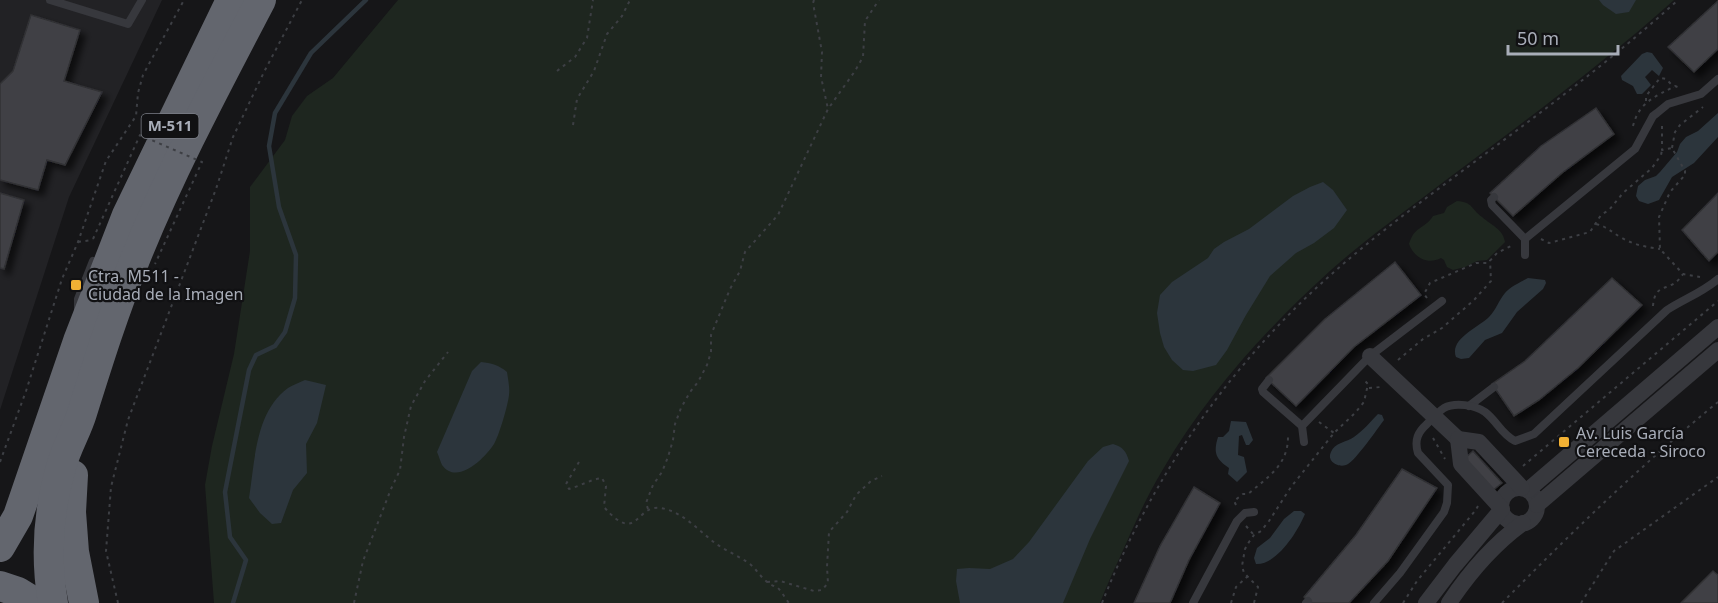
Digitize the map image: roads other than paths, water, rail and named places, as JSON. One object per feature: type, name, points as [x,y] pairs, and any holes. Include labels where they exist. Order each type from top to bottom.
[{"type":"highway","name":"M-511","points":[[53,603],[48,551],[50,515],[63,462],[78,428],[98,360],[144,224],[231,0]]},
{"type":"highway","name":"M-511","points":[[0,547],[18,516],[78,340],[186,155],[261,0]]},
{"type":"highway","points":[[78,428],[71,512],[74,552],[84,603]]},
{"type":"highway","points":[[0,586],[18,592],[36,603]]},
{"type":"street","points":[[1426,603],[1502,508],[1502,502],[1509,491],[1515,488],[1525,489],[1718,327]]},
{"type":"street","points":[[1537,505],[1718,350]]},
{"type":"street","points":[[1370,356],[1458,439],[1479,442],[1536,499],[1537,505],[1533,517],[1504,538],[1459,588],[1449,603]]},
{"type":"street","points":[[1458,439],[1461,464],[1502,508],[1507,519],[1517,524],[1523,523]]},
{"type":"lane","points":[[50,0],[78,4],[128,24],[142,0]]},
{"type":"lane","points":[[1494,197],[1491,200],[1492,205],[1525,246],[1533,231],[1635,149],[1653,116],[1668,104],[1701,94],[1718,79]]},
{"type":"lane","points":[[106,239],[144,224]]},
{"type":"lane","points":[[78,340],[78,298],[95,256]]},
{"type":"lane","points":[[1374,603],[1400,573],[1448,503],[1448,485],[1418,453],[1416,446],[1416,437],[1435,416],[1449,406],[1469,406],[1484,411],[1507,436],[1515,441],[1534,434],[1667,310],[1718,279]]},
{"type":"lane","points":[[1302,426],[1370,356],[1442,301]]},
{"type":"lane","points":[[1269,380],[1262,389],[1263,392],[1302,426],[1304,442]]},
{"type":"lane","points":[[1469,406],[1494,387]]},
{"type":"lane","points":[[1193,603],[1237,521],[1245,513],[1254,512]]},
{"type":"waterway","points":[[233,603],[246,560],[230,537],[225,492],[249,370],[256,355],[275,346],[285,332],[295,298],[296,255],[279,207],[269,146],[275,113],[311,53],[366,0]]},
{"type":"place","name":"Ctra. M511 - Ciudad de la Imagen","points":[[76,285]]},
{"type":"place","name":"Av. Luis García Cereceda - Siroco","points":[[1564,442]]}]
